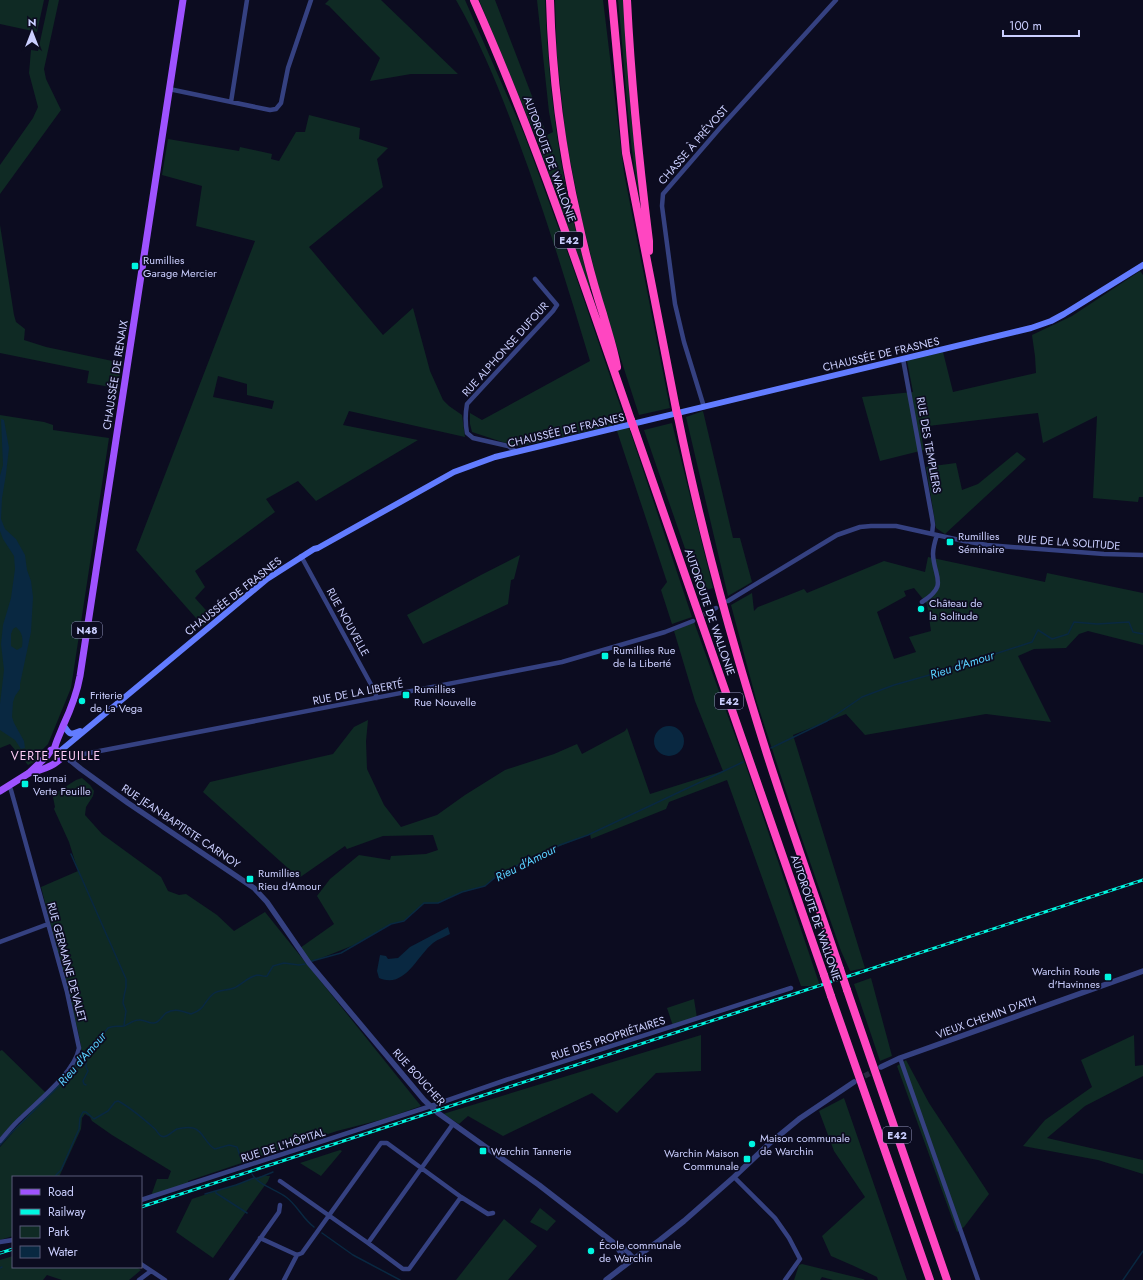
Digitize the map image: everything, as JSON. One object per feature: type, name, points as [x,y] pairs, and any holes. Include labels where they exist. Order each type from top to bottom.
[{"type":"highway","name":"AUTOROUTE DE WALLONIE","points":[[474,0],[516,97],[538,154],[930,1280]]},
{"type":"highway","points":[[550,0],[558,103],[570,180],[578,220],[615,357],[619,384]]},
{"type":"highway","name":"AUTOROUTE DE WALLONIE","points":[[612,0],[626,153],[677,413],[699,513],[736,650],[767,755],[947,1280]]},
{"type":"highway","points":[[627,0],[634,110],[649,241],[649,270]]},
{"type":"main road","name":"CHAUSSÉE DE RENAIX","points":[[57,756],[57,740],[64,726],[80,676],[183,0]]},
{"type":"main road","name":"CHAUSSÉE DE FRASNES","points":[[57,756],[83,730],[263,582],[302,556],[456,470],[495,457],[1000,336],[1051,321],[1142,268]]},
{"type":"main road","points":[[64,726],[68,732],[72,734],[83,730]]},
{"type":"main road","name":"N48","points":[[0,791],[29,773],[47,756],[49,751],[57,756],[49,766],[29,773]]},
{"type":"street","points":[[231,102],[247,0]]},
{"type":"street","points":[[169,89],[270,110],[276,109],[281,103],[288,68],[311,0]]},
{"type":"street","name":"CHASSE À PRÉVOST","points":[[704,407],[684,342],[675,304],[662,206],[663,194],[720,128],[836,0]]},
{"type":"street","name":"RUE ALPHONSE DUFOUR","points":[[517,452],[508,446],[474,438],[467,433],[464,421],[467,404],[553,311],[557,304],[536,279]]},
{"type":"street","name":"RUE DES TEMPLIERS","points":[[903,359],[934,534]]},
{"type":"street","name":"RUE DE LA SOLITUDE","points":[[728,601],[830,539],[844,532],[860,527],[882,525],[896,526],[964,541],[1001,546],[1104,554],[1143,555]]},
{"type":"street","points":[[922,602],[934,593],[938,584],[933,553],[934,534]]},
{"type":"street","name":"RUE NOUVELLE","points":[[302,556],[377,698]]},
{"type":"street","points":[[710,611],[716,608]]},
{"type":"street","name":"RUE DE LA LIBERTÉ","points":[[70,761],[84,754],[564,662],[665,632],[693,621]]},
{"type":"street","points":[[57,756],[70,761]]},
{"type":"street","name":"RUE JEAN-BAPTISTE CARNOY","points":[[70,761],[128,803],[254,888],[267,902],[301,953],[317,973]]},
{"type":"street","name":"RUE GERMAINE DEVALET","points":[[0,1141],[64,1076],[78,1055],[79,1048],[67,992],[11,790],[8,786]]},
{"type":"street","points":[[0,942],[48,924]]},
{"type":"street","name":"VIEUX CHEMIN D'ATH","points":[[881,1067],[900,1058],[1143,971]]},
{"type":"street","name":"RUE BOUCHER","points":[[317,973],[424,1100],[438,1113],[539,1186],[619,1247],[624,1248],[634,1259]]},
{"type":"street","name":"RUE DES PROPRIÉTAIRES","points":[[431,1106],[506,1080],[791,988]]},
{"type":"street","points":[[900,1058],[978,1280]]},
{"type":"street","points":[[606,1280],[684,1221],[734,1177],[770,1142],[799,1119],[854,1082]]},
{"type":"street","name":"RUE DE L'HÔPITAL","points":[[142,1200],[431,1106]]},
{"type":"street","points":[[368,1243],[453,1124]]},
{"type":"street","points":[[284,1280],[297,1255],[302,1253],[381,1143],[387,1143],[488,1214],[493,1213]]},
{"type":"street","points":[[734,1177],[775,1218],[789,1238],[800,1259],[784,1280]]},
{"type":"street","points":[[280,1181],[403,1269],[409,1269],[461,1196]]},
{"type":"street","points":[[231,1280],[279,1212],[280,1205]]},
{"type":"street","points":[[260,1238],[297,1255]]},
{"type":"street","points":[[0,1242],[12,1240]]},
{"type":"street","name":"RUE BOUCHER","points":[[619,1247],[619,1250],[628,1263]]},
{"type":"street","points":[[142,1265],[165,1280]]},
{"type":"street","points":[[139,1280],[151,1271]]},
{"type":"green space","points":[[0,0],[44,0],[37,32],[0,24]]},
{"type":"green space","points":[[49,0],[59,0],[44,69],[46,79],[61,110],[0,194],[0,165],[33,118],[38,107],[29,73],[31,50],[38,51]]},
{"type":"green space","points":[[329,0],[381,0],[458,74],[411,74],[370,81],[380,58],[329,6],[325,4]]},
{"type":"green space","points":[[456,0],[465,0],[524,134],[571,262],[623,414],[624,423],[518,447],[472,432],[470,413],[482,420],[590,361],[553,241],[529,170],[478,41]]},
{"type":"green space","points":[[479,0],[495,0],[547,135],[553,132],[549,112],[537,0],[545,0],[550,81],[558,141],[571,209],[591,289],[589,289],[537,140]]},
{"type":"green space","points":[[555,0],[603,0],[624,173],[670,408],[639,415],[602,301],[581,216],[566,139],[557,56]]},
{"type":"green space","points":[[618,0],[624,0],[631,116],[641,196],[639,196],[632,147]]},
{"type":"green space","points":[[309,115],[360,128],[359,139],[388,148],[377,159],[383,187],[309,247],[383,335],[413,308],[430,371],[443,400],[462,415],[465,437],[349,411],[343,425],[418,440],[316,501],[298,481],[266,499],[275,512],[195,571],[205,587],[195,598],[213,618],[203,626],[136,550],[255,241],[196,226],[202,186],[162,175],[168,139],[239,151],[240,147],[272,154],[271,159],[279,161],[296,132],[305,132]],"holes":[[[218,376],[247,384],[247,395],[274,401],[272,409],[213,397]]]},
{"type":"green space","points":[[0,225],[14,315],[16,322],[25,329],[24,340],[46,347],[122,363],[117,388],[87,383],[89,371],[0,353]]},
{"type":"green space","points":[[1140,271],[1143,275],[1143,497],[1139,497],[1138,502],[1093,498],[1097,416],[1043,443],[1038,413],[920,427],[924,450],[880,461],[862,397],[913,392],[907,361],[943,352],[953,392],[1036,373],[1032,335],[1072,316]]},
{"type":"green space","points":[[703,411],[733,538],[740,538],[752,582],[728,596],[686,417]]},
{"type":"green space","points":[[0,415],[44,422],[53,425],[53,430],[109,438],[71,688],[48,744],[38,754],[38,760],[28,765],[10,744],[0,748]]},
{"type":"green space","points":[[672,423],[713,588],[700,592],[644,430]]},
{"type":"green space","points":[[628,425],[692,617],[672,624],[661,590],[667,582],[616,428]]},
{"type":"green space","points":[[1017,452],[1026,459],[945,534],[936,528],[926,467],[956,463],[962,490],[978,484]]},
{"type":"green space","points":[[520,555],[514,579],[511,580],[508,604],[423,644],[407,615]]},
{"type":"green space","points":[[928,557],[1045,582],[1047,573],[1143,593],[1143,645],[1088,631],[1079,634],[1066,648],[1034,649],[1018,656],[1051,722],[986,714],[865,735],[846,714],[793,735],[865,968],[850,971],[841,951],[795,819],[757,703],[731,605],[752,593],[754,611],[758,607],[804,589],[807,593],[884,561],[925,572]],"holes":[[[914,588],[927,604],[931,631],[909,637],[916,652],[894,659],[877,612],[906,596],[904,591]]]},
{"type":"green space","points":[[694,622],[746,766],[820,986],[801,986],[727,780],[669,802],[666,809],[591,839],[590,834],[550,850],[498,875],[485,886],[460,893],[438,903],[424,904],[404,921],[391,924],[354,945],[309,963],[300,948],[334,924],[317,896],[330,879],[359,855],[390,860],[391,856],[426,854],[438,850],[433,835],[383,836],[347,849],[345,846],[299,878],[203,792],[210,782],[333,754],[354,727],[368,720],[366,741],[367,769],[384,805],[401,827],[437,815],[465,795],[505,770],[554,754],[577,744],[582,754],[625,731],[627,728],[650,794],[723,771],[695,701],[674,631]]},
{"type":"green space","points":[[82,778],[94,791],[93,796],[86,807],[85,815],[102,834],[161,877],[168,891],[179,895],[186,894],[217,915],[234,931],[265,912],[421,1106],[384,1119],[337,1131],[188,1181],[189,1184],[151,1196],[157,1179],[168,1179],[171,1171],[112,1135],[92,1121],[90,1117],[85,1114],[82,1118],[81,1129],[59,1176],[12,1176],[12,1236],[0,1240],[0,1147],[41,1100],[0,1141],[0,1051],[2,1050],[46,1093],[79,1056],[81,1046],[41,887],[78,871],[69,842],[54,809],[53,797],[54,794],[76,780]]},
{"type":"green space","points":[[871,978],[892,1056],[880,1061],[854,984]]},
{"type":"green space","points":[[694,999],[697,1018],[674,1029],[667,1008]]},
{"type":"green space","points":[[701,1035],[701,1071],[656,1073],[617,1113],[592,1093],[503,1136],[468,1116],[459,1124],[443,1114]]},
{"type":"green space","points":[[1134,1035],[1135,1066],[1143,1065],[1143,1076],[1085,1106],[1047,1138],[1143,1160],[1143,1174],[1098,1160],[1023,1146],[1045,1120],[1092,1087],[1081,1060]]},
{"type":"green space","points":[[906,1060],[929,1103],[989,1194],[964,1227],[957,1232],[897,1066]]},
{"type":"green space","points":[[844,1098],[907,1280],[878,1280],[877,1277],[831,1256],[822,1236],[865,1197],[834,1151],[819,1111]]},
{"type":"green space","points":[[340,1150],[342,1151],[321,1176],[300,1163]]},
{"type":"green space","points":[[261,1176],[270,1176],[268,1181],[213,1258],[176,1232],[192,1199]]},
{"type":"green space","points":[[540,1208],[556,1221],[547,1231],[530,1222]]},
{"type":"green space","points":[[504,1219],[537,1246],[508,1280],[456,1280]]},
{"type":"green space","points":[[12,1256],[12,1268],[138,1268],[141,1270],[129,1280],[62,1280],[47,1275],[43,1280],[0,1280],[0,1260]]},
{"type":"green space","points":[[802,1264],[865,1280],[833,1280],[822,1277],[820,1280],[794,1280],[799,1265]]},
{"type":"water","points":[[1,419],[4,420],[9,448],[2,498],[1,519],[5,529],[16,539],[25,555],[33,597],[31,632],[20,689],[13,702],[12,717],[24,741],[25,748],[21,749],[15,740],[0,730],[0,704],[4,670],[1,644],[3,625],[11,598],[15,569],[14,556],[3,539],[0,531],[0,476],[3,465]],"holes":[[[16,627],[22,636],[22,647],[17,650],[11,646],[11,634],[13,629]]]},
{"type":"water","points":[[669,726],[679,731],[684,741],[679,751],[669,756],[659,751],[654,741],[659,731]]},
{"type":"water","points":[[448,927],[450,934],[433,943],[403,975],[396,979],[388,980],[379,978],[377,971],[380,955],[386,956],[388,959],[398,958],[410,947]]},
{"type":"waterway","name":"Rieu d'Amour","points":[[771,748],[827,721],[862,697],[894,685],[1032,642],[1038,630],[1052,639],[1068,634],[1074,622],[1097,624],[1129,622],[1133,632],[1143,634]]},
{"type":"waterway","name":"Rieu d'Amour","points":[[312,961],[341,953],[391,924],[404,921],[424,903],[438,903],[462,892],[485,886],[498,875],[560,845],[588,835],[743,762]]},
{"type":"waterway","points":[[71,854],[126,979],[123,1003],[126,1011],[124,1025]]},
{"type":"waterway","name":"Rieu d'Amour","points":[[0,1145],[64,1081],[77,1063],[89,1052],[108,1028],[114,1026],[124,1026],[137,1020],[154,1023],[169,1011],[175,1010],[191,1014],[202,1008],[215,992],[229,990],[258,975],[267,976],[273,966],[284,963],[299,965],[305,964]]},
{"type":"waterway","points":[[82,1059],[86,1062],[88,1071],[83,1081],[86,1085]]},
{"type":"waterway","points":[[56,1176],[61,1170],[79,1129],[80,1118],[83,1112],[86,1112],[94,1119],[108,1111],[115,1102],[118,1101],[127,1106],[163,1137],[177,1129],[193,1128],[196,1129],[215,1149],[229,1145],[237,1147],[240,1156],[245,1163]]},
{"type":"waterway","points":[[256,1179],[273,1172]]},
{"type":"waterway","points":[[252,1174],[259,1181],[290,1200],[314,1227]]},
{"type":"waterway","points":[[205,1194],[254,1178]]},
{"type":"waterway","points":[[216,1191],[216,1193],[247,1213]]},
{"type":"waterway","points":[[322,1233],[353,1255],[400,1280]]},
{"type":"waterway","points":[[1123,1280],[1143,1251]]},
{"type":"tunnel","points":[[698,618],[710,611]]},
{"type":"tunnel","points":[[857,1080],[878,1069]]},
{"type":"railway","points":[[142,1207],[1143,880]]},
{"type":"railway","points":[[0,1253],[12,1249]]},
{"type":"place","name":"Rumillies Garage Mercier","points":[[135,266]]},
{"type":"place","name":"Rumillies Séminaire","points":[[950,542]]},
{"type":"place","name":"Château de la Solitude","points":[[921,609]]},
{"type":"place","name":"Rumillies Rue de la Liberté","points":[[605,656]]},
{"type":"place","name":"Rumillies Rue Nouvelle","points":[[406,695]]},
{"type":"place","name":"Friterie de La Vega","points":[[82,701]]},
{"type":"place","name":"Tournai Verte Feuille","points":[[25,784]]},
{"type":"place","name":"Rumillies Rieu d'Amour","points":[[250,879]]},
{"type":"place","name":"Warchin Route d'Havinnes","points":[[1108,977]]},
{"type":"place","name":"Maison communale de Warchin","points":[[752,1144]]},
{"type":"place","name":"Warchin Tannerie","points":[[483,1151]]},
{"type":"place","name":"Warchin Maison Communale","points":[[747,1159]]},
{"type":"place","name":"École communale de Warchin","points":[[591,1251]]},
{"type":"district","name":"VERTE FEUILLE","points":[[56,756]]}]
